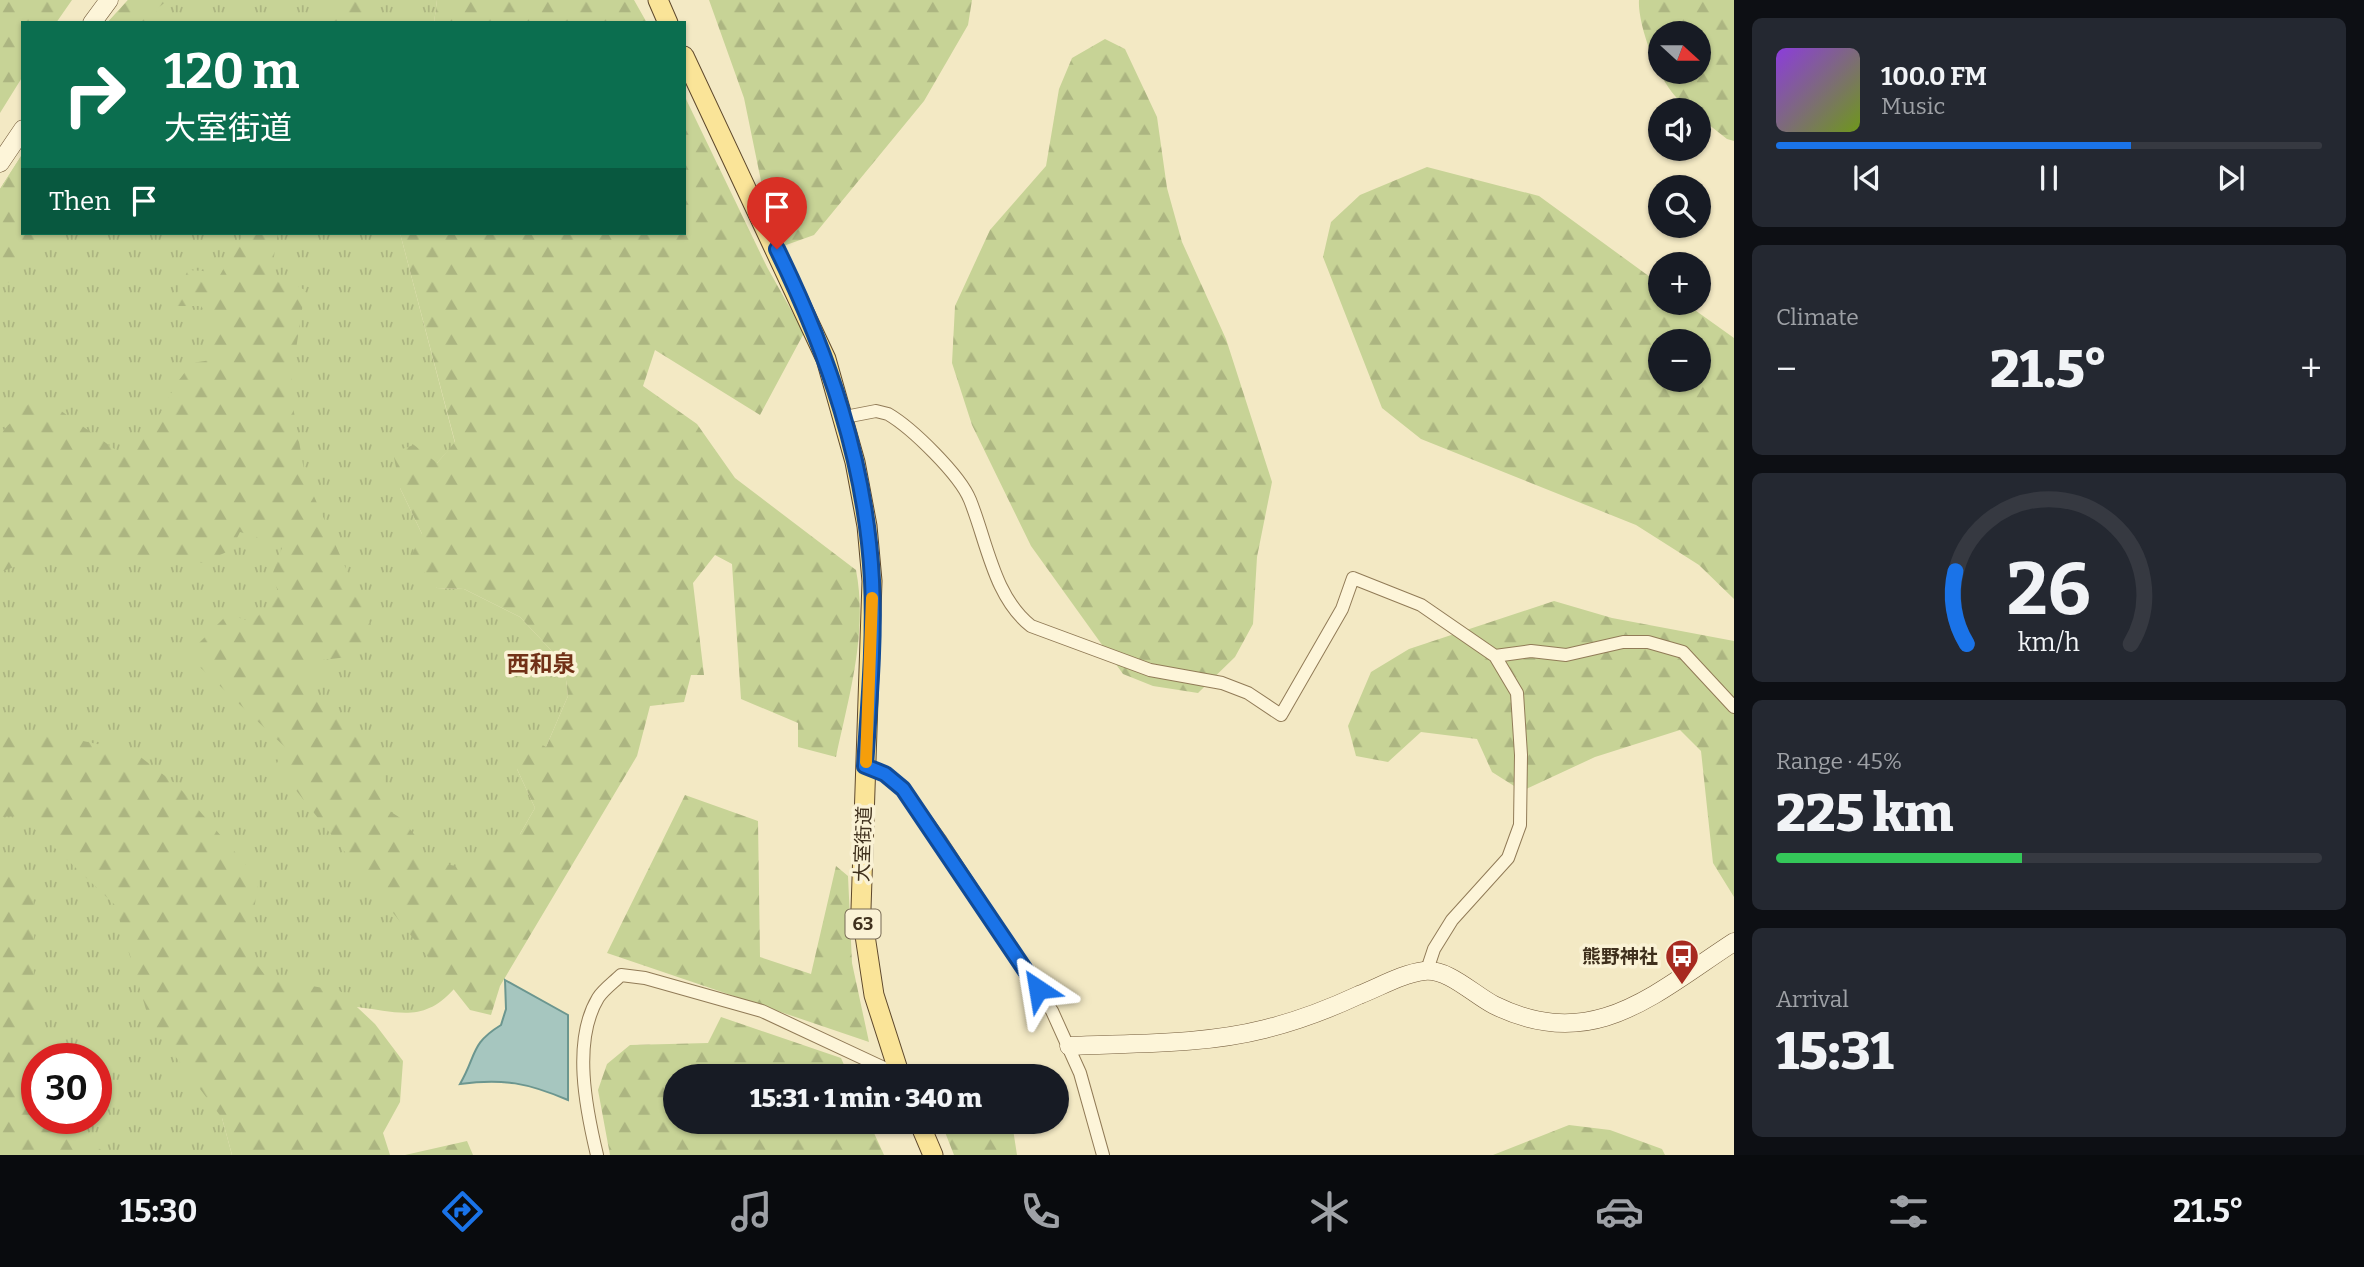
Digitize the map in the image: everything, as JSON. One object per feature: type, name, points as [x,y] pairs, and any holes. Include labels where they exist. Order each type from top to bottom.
[{"type":"main road","points":[[658,0],[667,21]]},
{"type":"main road","name":"大室街道","points":[[686,60],[789,273],[826,359],[845,417],[867,526],[872,581],[861,909],[874,995],[896,1064]]},
{"type":"main road","points":[[924,1134],[933,1155]]},
{"type":"street","points":[[93,21],[109,0]]},
{"type":"street","points":[[0,163],[21,132]]},
{"type":"street","points":[[845,417],[876,411],[888,414],[957,479],[969,498],[984,544],[1010,606],[1020,617],[1031,626],[1150,670],[1222,683],[1248,693],[1281,715],[1342,609],[1353,578],[1421,606],[1495,656],[1517,693],[1521,755],[1520,825],[1508,858],[1452,920],[1434,949],[1427,970]]},
{"type":"street","points":[[1495,656],[1531,651],[1566,655],[1623,642],[1648,642],[1683,652],[1734,707]]},
{"type":"street","points":[[865,766],[885,774],[903,789],[1052,1010],[1069,1046],[1103,1155]]},
{"type":"street","points":[[1069,1046],[1203,1039],[1263,1030],[1322,1012],[1407,975],[1427,970],[1451,979],[1493,1005],[1544,1024],[1597,1021],[1629,1010],[1734,942]]},
{"type":"street","points":[[597,1155],[585,1078],[584,1050],[598,997],[621,975],[645,978],[762,1011],[876,1064]]},
{"type":"green space","points":[[0,0],[72,0],[57,21],[21,21],[21,79],[0,113]]},
{"type":"green space","points":[[128,0],[437,0],[434,21],[109,21]]},
{"type":"green space","points":[[128,0],[168,0],[158,8],[152,21],[109,21]]},
{"type":"green space","points":[[330,0],[372,0],[373,21],[330,21]]},
{"type":"green space","points":[[437,0],[634,0],[646,21],[434,21]]},
{"type":"green space","points":[[709,0],[972,0],[968,25],[924,101],[814,235],[775,249],[744,98]]},
{"type":"green space","points":[[1639,0],[1734,0],[1734,141],[1711,126],[1711,98],[1677,98],[1666,84],[1712,84],[1712,21],[1648,21],[1648,44]]},
{"type":"green space","points":[[1105,39],[1125,49],[1157,117],[1167,188],[1182,242],[1226,339],[1272,482],[1257,557],[1253,624],[1235,657],[1198,693],[1153,686],[1123,674],[1031,546],[972,425],[952,363],[955,306],[990,230],[1046,166],[1059,89],[1072,58]]},
{"type":"green space","points":[[686,99],[767,267],[804,333],[760,415],[655,350],[643,386],[697,424],[735,478],[856,570],[860,617],[851,687],[836,757],[798,747],[798,723],[741,699],[732,564],[715,555],[693,583],[704,675],[691,675],[684,702],[650,706],[637,756],[500,986],[491,1015],[470,1010],[276,765],[285,747],[187,655],[228,614],[252,622],[280,593],[271,578],[283,545],[240,532],[231,550],[202,563],[136,555],[40,558],[0,572],[0,434],[28,404],[43,398],[120,453],[160,414],[176,384],[192,363],[211,360],[211,320],[201,306],[171,306],[188,270],[203,271],[216,282],[243,235],[278,235],[271,274],[305,290],[290,389],[305,476],[374,632],[356,656],[314,661],[306,684],[377,748],[391,812],[402,819],[417,838],[412,857],[465,868],[494,841],[520,834],[535,808],[517,769],[521,746],[533,740],[546,747],[568,696],[564,664],[520,617],[464,589],[437,588],[411,556],[422,534],[400,488],[393,452],[414,445],[437,463],[455,442],[401,235],[686,235]]},
{"type":"green space","points":[[21,156],[21,235],[401,235],[455,443],[437,463],[400,488],[422,534],[437,588],[464,589],[520,617],[564,664],[568,696],[546,747],[517,769],[535,808],[520,834],[454,989],[443,1000],[421,1011],[410,1013],[357,1007],[222,1118],[232,1155],[0,1155],[0,189]]},
{"type":"green space","points":[[21,156],[21,235],[50,235],[9,282],[0,287],[0,189]]},
{"type":"green space","points":[[1427,167],[1539,196],[1648,276],[1648,315],[1702,315],[1734,338],[1734,599],[1699,565],[1636,525],[1421,439],[1382,408],[1323,257],[1331,222],[1360,195]]},
{"type":"green space","points":[[1554,601],[1612,618],[1734,641],[1734,897],[1713,863],[1701,751],[1680,730],[1595,757],[1522,791],[1492,772],[1477,739],[1421,732],[1388,762],[1356,756],[1348,726],[1371,672],[1409,649]]},
{"type":"green space","points":[[0,732],[46,733],[134,752],[178,786],[259,880],[251,927],[252,958],[267,978],[340,991],[375,1024],[403,1061],[400,1102],[383,1133],[390,1155],[232,1155],[222,1118],[150,1023],[115,905],[21,816],[0,817]]},
{"type":"green space","points":[[685,795],[758,821],[760,957],[811,974],[836,866],[848,876],[852,963],[869,1042],[607,953]]},
{"type":"green space","points":[[0,862],[32,890],[35,913],[33,965],[41,1033],[38,1043],[21,1043],[21,1134],[73,1134],[100,1149],[104,1155],[0,1155]]},
{"type":"green space","points":[[721,1017],[841,1058],[844,1064],[663,1064],[663,1134],[874,1134],[884,1155],[610,1155],[598,1090],[607,1064],[630,1045],[708,1043]]},
{"type":"green space","points":[[1569,1125],[1610,1130],[1662,1149],[1665,1155],[1493,1155]]},
{"type":"green space","points":[[946,1134],[1014,1134],[1017,1155],[954,1155]]},
{"type":"green space","points":[[467,1141],[473,1155],[405,1155]]},
{"type":"water","points":[[505,980],[568,1015],[568,1100],[515,1083],[460,1084],[479,1044],[501,1025],[506,1009]]},
{"type":"slow traffic","points":[[866,762],[872,598]]},
{"type":"place","name":"熊野神社","points":[[1682,986]]},
{"type":"district","name":"西和泉","points":[[541,664]]},
{"type":"route","points":[[777,249],[826,359],[845,417],[867,526],[872,581],[871,665],[865,766],[885,774],[903,789],[941,841],[1038,989]]}]
